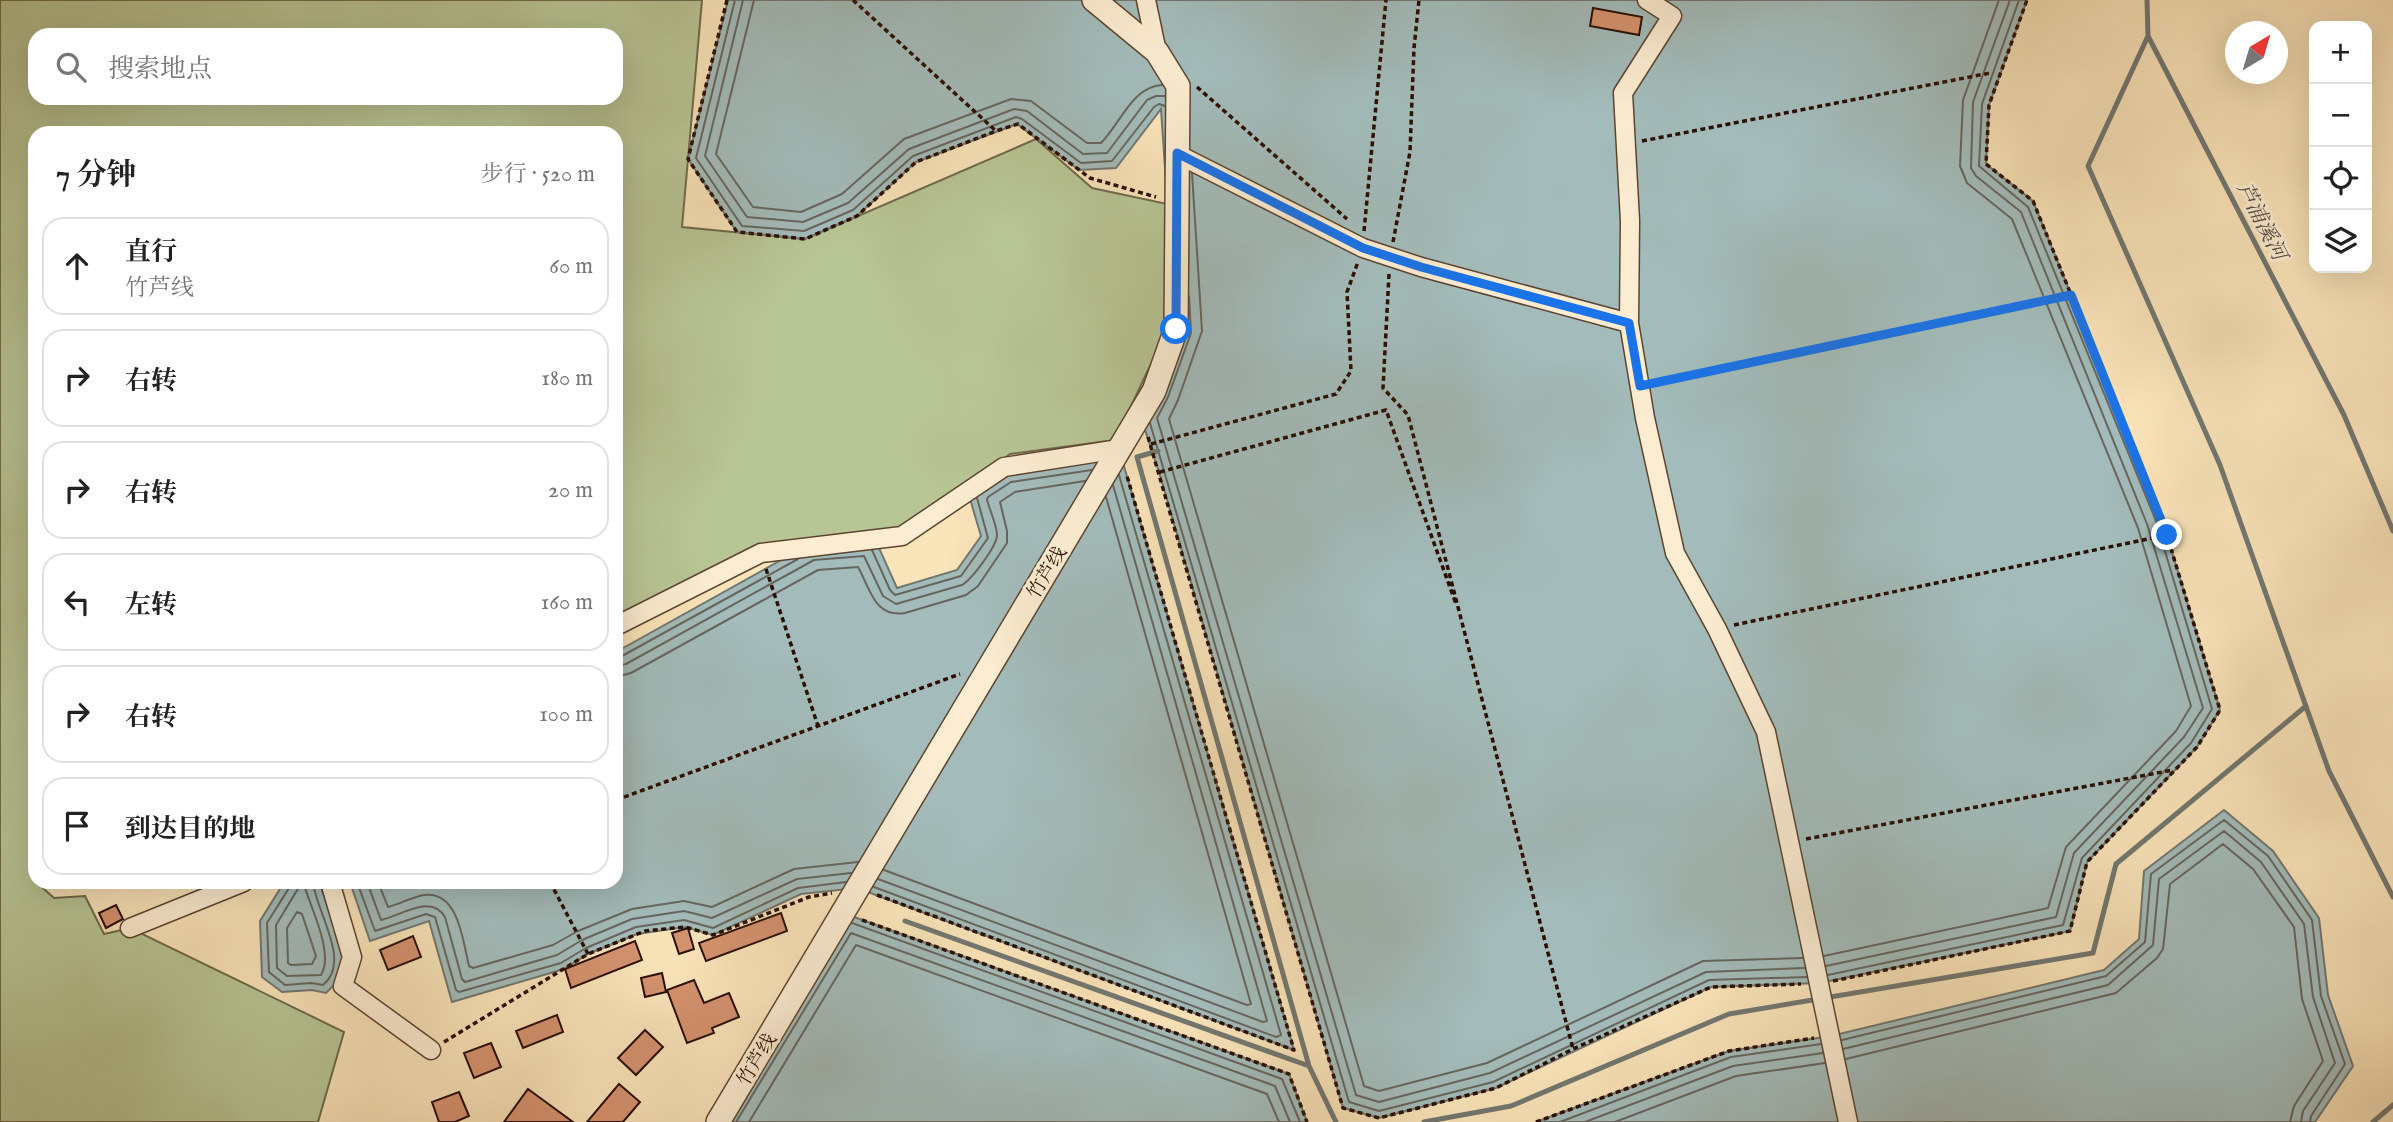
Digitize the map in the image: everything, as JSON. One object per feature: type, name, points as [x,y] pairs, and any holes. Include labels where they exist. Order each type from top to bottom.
[{"type":"street","name":"竹芦线","points":[[718,1122],[1154,391],[1176,329],[1178,86],[1157,52],[1094,0]]},
{"type":"street","points":[[1146,0],[1157,52]]},
{"type":"street","points":[[1647,0],[1672,16],[1623,93],[1630,221],[1629,323],[1640,386],[1675,553],[1717,629],[1766,732],[1848,1122]]},
{"type":"street","points":[[1177,153],[1375,252],[1629,323]]},
{"type":"street","points":[[623,622],[761,553],[902,536],[1004,467],[1119,450]]},
{"type":"street","points":[[130,929],[227,889]]},
{"type":"street","points":[[332,889],[352,957],[343,986],[431,1050]]},
{"type":"path","points":[[727,0],[688,159],[737,232],[804,239],[857,216],[916,162],[1018,124],[1090,178],[1177,202]]},
{"type":"path","points":[[853,0],[996,131]]},
{"type":"path","points":[[1188,79],[1364,234],[1385,0]]},
{"type":"path","points":[[1419,0],[1414,48],[1410,152],[1375,252],[1347,292],[1351,371],[1336,394],[1151,445],[1343,1108],[1379,1118],[1496,1088],[1573,1049],[1711,986],[1822,996],[2070,931],[2087,862],[2197,747],[2220,710],[2167,535],[2034,201],[1986,164],[1989,105],[2027,0]]},
{"type":"path","points":[[1626,144],[1990,74]]},
{"type":"path","points":[[1375,252],[1383,388],[1408,415],[1573,1049]]},
{"type":"path","points":[[1640,386],[2071,295]]},
{"type":"path","points":[[1159,472],[1386,410],[1464,626]]},
{"type":"path","points":[[431,1050],[589,954],[645,931],[685,927],[713,935],[809,897],[858,888],[1294,1050],[1119,450]]},
{"type":"path","points":[[1717,629],[2167,535]]},
{"type":"path","points":[[761,553],[818,726]]},
{"type":"path","points":[[623,797],[992,663]]},
{"type":"path","points":[[1790,842],[2176,770]]},
{"type":"path","points":[[554,889],[589,954]]},
{"type":"path","points":[[843,913],[1289,1074],[1307,1122]]},
{"type":"path","points":[[1536,1122],[1550,1120],[1729,1051],[1831,1036]]},
{"type":"green space","points":[[0,0],[702,0],[682,227],[805,239],[1036,139],[1092,188],[1172,205],[1167,330],[1115,440],[1010,454],[902,536],[755,549],[623,617],[623,126],[28,126],[28,889],[44,889],[54,898],[85,896],[104,934],[130,928],[344,1032],[318,1122],[0,1122]]},
{"type":"water","points":[[728,0],[2027,0],[1989,105],[1986,164],[2033,201],[2162,519],[2220,710],[2197,747],[2087,862],[2070,931],[1820,983],[1711,987],[1496,1088],[1379,1118],[1343,1108],[1159,472],[1140,415],[1176,329],[1161,109],[1116,168],[1079,170],[1017,124],[916,162],[857,216],[805,239],[737,232],[688,159]]},
{"type":"water","points":[[1119,449],[1294,1050],[857,888],[801,894],[713,935],[685,927],[637,934],[588,954],[564,969],[452,1002],[429,921],[370,941],[352,889],[623,889],[623,648],[810,544],[875,539],[897,588],[957,570],[981,536],[968,492],[1004,467]]},
{"type":"water","points":[[2224,810],[2273,851],[2319,918],[2328,995],[2353,1066],[2315,1122],[1536,1122],[1729,1051],[1831,1036],[2104,970],[2139,939],[2144,871]]},
{"type":"water","points":[[280,889],[322,889],[343,954],[339,980],[326,993],[312,990],[282,992],[262,977],[260,921]]},
{"type":"water","points":[[843,913],[1289,1074],[1307,1122],[718,1122]]},
{"type":"building","points":[[1593,8],[1642,17],[1639,35],[1590,26]]},
{"type":"building","points":[[116,905],[123,919],[106,928],[99,913]]},
{"type":"building","points":[[781,913],[787,931],[706,961],[699,943]]},
{"type":"building","points":[[688,928],[694,949],[679,954],[672,933]]},
{"type":"building","points":[[413,936],[421,957],[388,970],[380,950]]},
{"type":"building","points":[[635,941],[642,960],[571,988],[565,969]]},
{"type":"building","points":[[662,973],[666,992],[645,997],[641,978]]},
{"type":"building","points":[[694,980],[704,1003],[729,993],[739,1017],[712,1028],[714,1033],[687,1043],[667,990]]},
{"type":"building","points":[[557,1015],[563,1032],[523,1048],[516,1031]]},
{"type":"building","points":[[645,1030],[663,1047],[636,1075],[618,1058]]},
{"type":"building","points":[[491,1043],[501,1067],[474,1078],[464,1053]]},
{"type":"building","points":[[619,1084],[640,1102],[623,1122],[587,1122]]},
{"type":"building","points":[[528,1089],[573,1122],[504,1122]]},
{"type":"building","points":[[459,1092],[469,1116],[455,1122],[439,1122],[432,1102]]},
{"type":"waterway","name":"芦浦溪河","points":[[2147,0],[2148,36],[2344,415],[2393,531]]},
{"type":"waterway","points":[[2148,36],[2088,166],[2220,465],[2329,771],[2393,897]]},
{"type":"waterway","points":[[1158,451],[1137,457],[1309,1066],[1336,1122]]},
{"type":"waterway","points":[[1424,1122],[1511,1106],[1729,1014],[2093,953],[2116,864],[2306,706]]},
{"type":"waterway","points":[[905,921],[1309,1066]]},
{"type":"waterway","points":[[2373,1122],[2393,1105]]},
{"type":"route","points":[[1176,329],[1177,153],[1363,248],[1421,267],[1629,323],[1640,386],[2071,295],[2167,535]]}]
